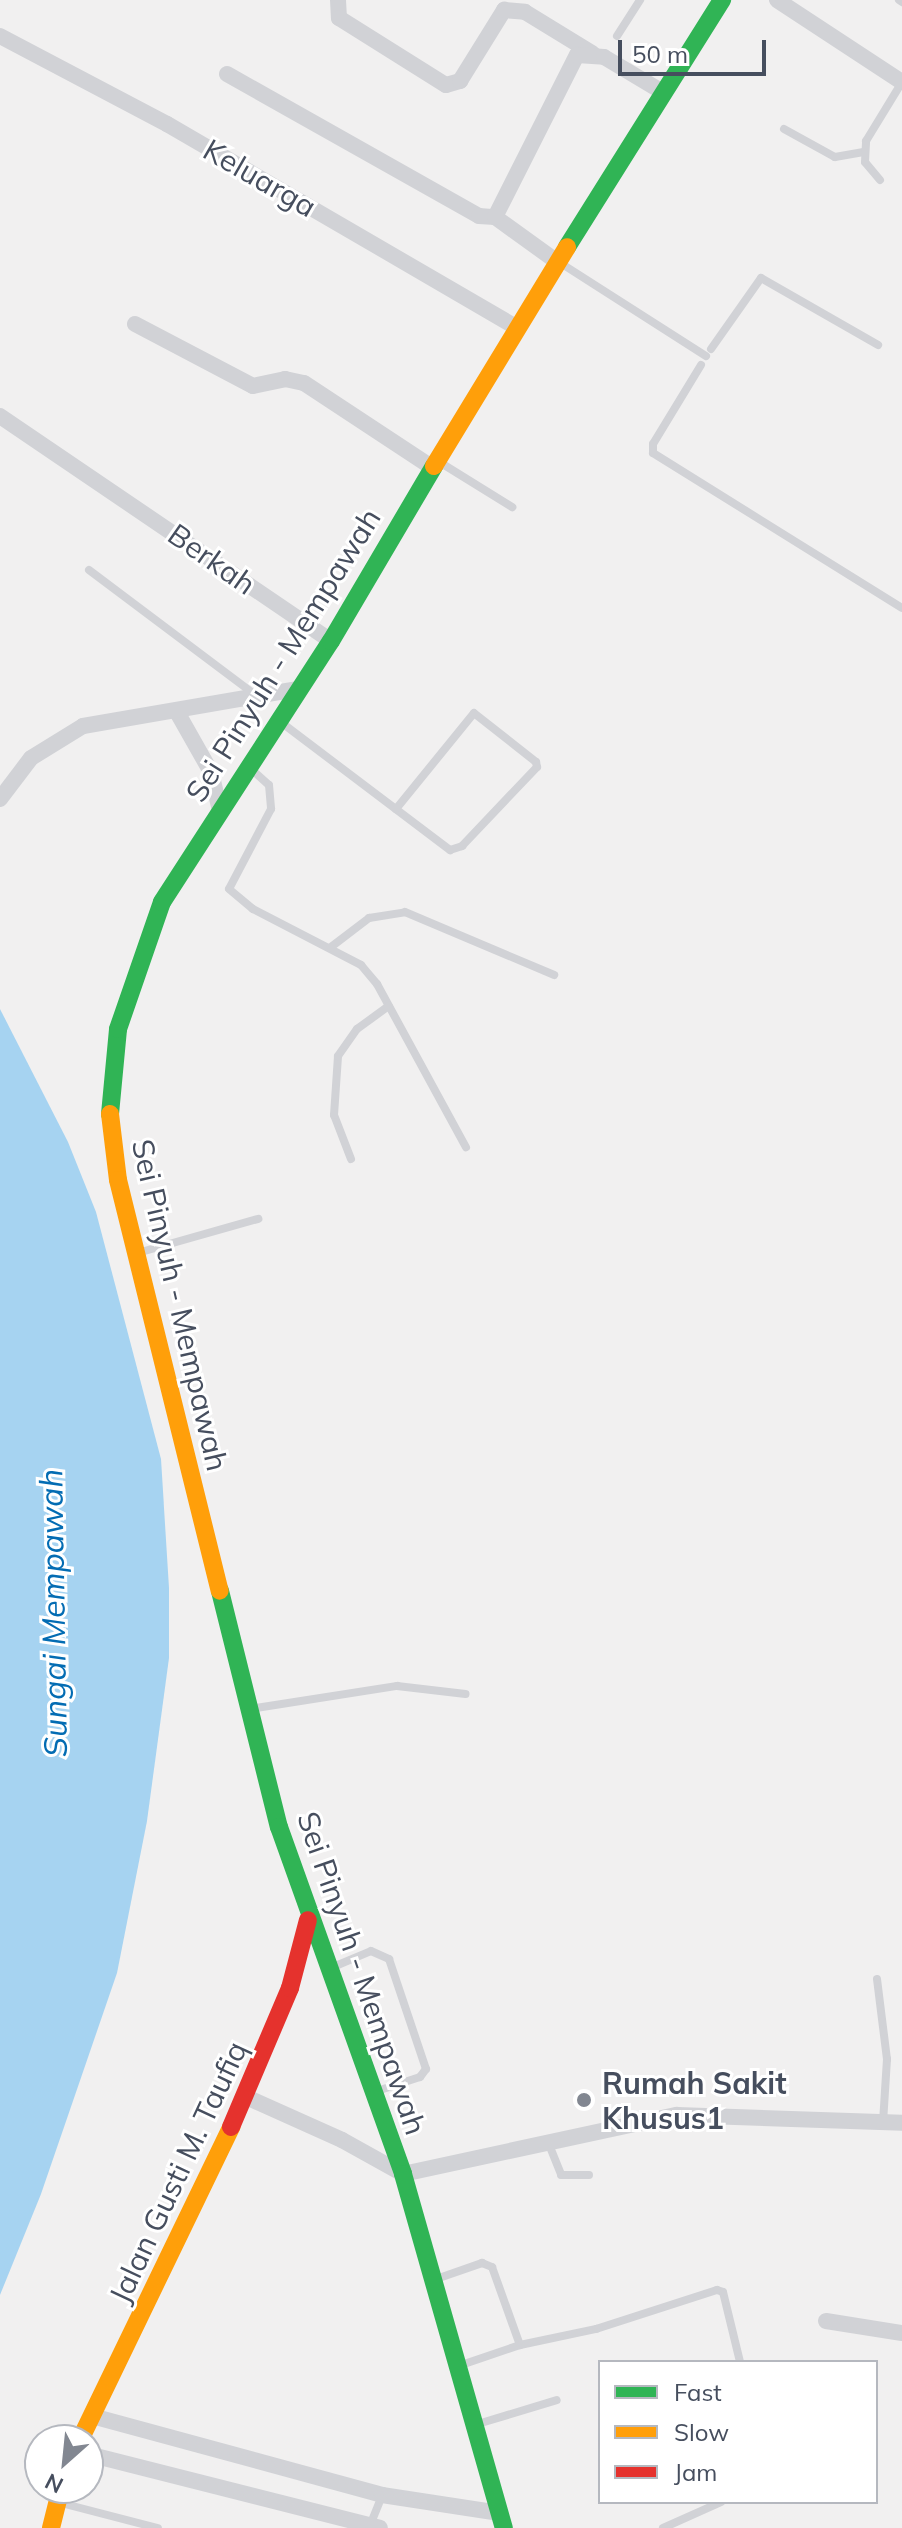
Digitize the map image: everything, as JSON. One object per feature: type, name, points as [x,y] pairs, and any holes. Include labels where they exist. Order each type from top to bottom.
[{"type":"main road","name":"Sei Pinyuh - Mempawah","points":[[502,2520],[464,2365],[336,1966],[308,1920],[251,1709],[136,1253],[110,1128],[118,1029],[135,968],[162,902],[246,765],[331,641],[556,261],[661,91],[722,0]]},
{"type":"main road","name":"Jalan Gusti M. Taufiq","points":[[88,2424],[246,2097],[290,1988],[308,1920]]},
{"type":"main road","points":[[51,2528],[57,2504]]},
{"type":"street","points":[[338,0],[339,18],[446,85],[460,81],[504,10],[525,12],[661,91]]},
{"type":"street","points":[[777,0],[902,82]]},
{"type":"street","name":"Keluarga","points":[[0,36],[167,124],[516,327]]},
{"type":"street","points":[[495,217],[577,55],[592,53]]},
{"type":"street","points":[[227,74],[479,216],[495,217],[556,261]]},
{"type":"street","points":[[135,324],[253,386],[285,379],[304,383],[435,464]]},
{"type":"street","name":"Berkah","points":[[0,416],[331,641]]},
{"type":"street","points":[[0,799],[31,758],[64,734],[300,688]]},
{"type":"street","points":[[177,712],[211,772],[219,807]]},
{"type":"street","points":[[246,2097],[342,2140],[403,2174],[677,2115],[902,2123]]},
{"type":"street","points":[[826,2321],[902,2333]]},
{"type":"street","points":[[92,2416],[382,2495],[502,2520]]},
{"type":"street","points":[[104,2458],[373,2528]]},
{"type":"lane","points":[[617,36],[640,0]]},
{"type":"lane","points":[[880,180],[869,170],[864,152],[902,82]]},
{"type":"lane","points":[[784,129],[835,157],[864,152]]},
{"type":"lane","points":[[556,261],[708,353],[761,278],[878,345]]},
{"type":"lane","points":[[701,365],[653,444],[653,453],[902,608]]},
{"type":"lane","points":[[435,464],[512,507]]},
{"type":"lane","points":[[89,570],[257,696]]},
{"type":"lane","points":[[277,720],[450,850],[457,849],[537,767],[536,762],[474,713],[396,809]]},
{"type":"lane","points":[[246,765],[269,785],[271,809],[229,889],[253,909],[361,965],[389,1006],[466,1147]]},
{"type":"lane","points":[[331,947],[369,918],[405,912],[554,975]]},
{"type":"lane","points":[[351,1159],[334,1115],[338,1056],[357,1029],[389,1006]]},
{"type":"lane","points":[[136,1253],[258,1219]]},
{"type":"lane","points":[[251,1709],[397,1686],[466,1694]]},
{"type":"lane","points":[[336,1966],[377,1951],[389,1959],[426,2064],[420,2077],[376,2091]]},
{"type":"lane","points":[[877,1979],[887,2059],[883,2122]]},
{"type":"lane","points":[[548,2141],[561,2175],[589,2175]]},
{"type":"lane","points":[[434,2279],[482,2263],[492,2267],[520,2345]]},
{"type":"lane","points":[[464,2365],[520,2345],[596,2329],[717,2290],[723,2292],[740,2360]]},
{"type":"lane","points":[[480,2423],[557,2400]]},
{"type":"lane","points":[[373,2528],[382,2495]]},
{"type":"lane","points":[[86,2504],[158,2528]]},
{"type":"lane","points":[[663,2528],[717,2504]]},
{"type":"water","name":"Sungai Mempawah","points":[[0,1009],[68,1142],[96,1212],[161,1459],[169,1588],[169,1658],[147,1821],[117,1973],[41,2194],[0,2295]]},
{"type":"traffic: fast","points":[[567,247],[722,0]]},
{"type":"traffic: fast","points":[[110,1114],[118,1029],[162,902],[331,641],[434,466]]},
{"type":"traffic: fast","points":[[220,1591],[279,1827],[403,2174],[504,2528]]},
{"type":"traffic: slow","points":[[434,466],[567,247]]},
{"type":"traffic: slow","points":[[110,1114],[118,1180],[220,1591]]},
{"type":"traffic: slow","points":[[88,2424],[231,2127]]},
{"type":"traffic: slow","points":[[51,2528],[57,2504]]},
{"type":"traffic: jam","points":[[231,2127],[290,1988],[308,1920]]},
{"type":"place","name":"Rumah Sakit Khusus1","points":[[584,2100]]}]
